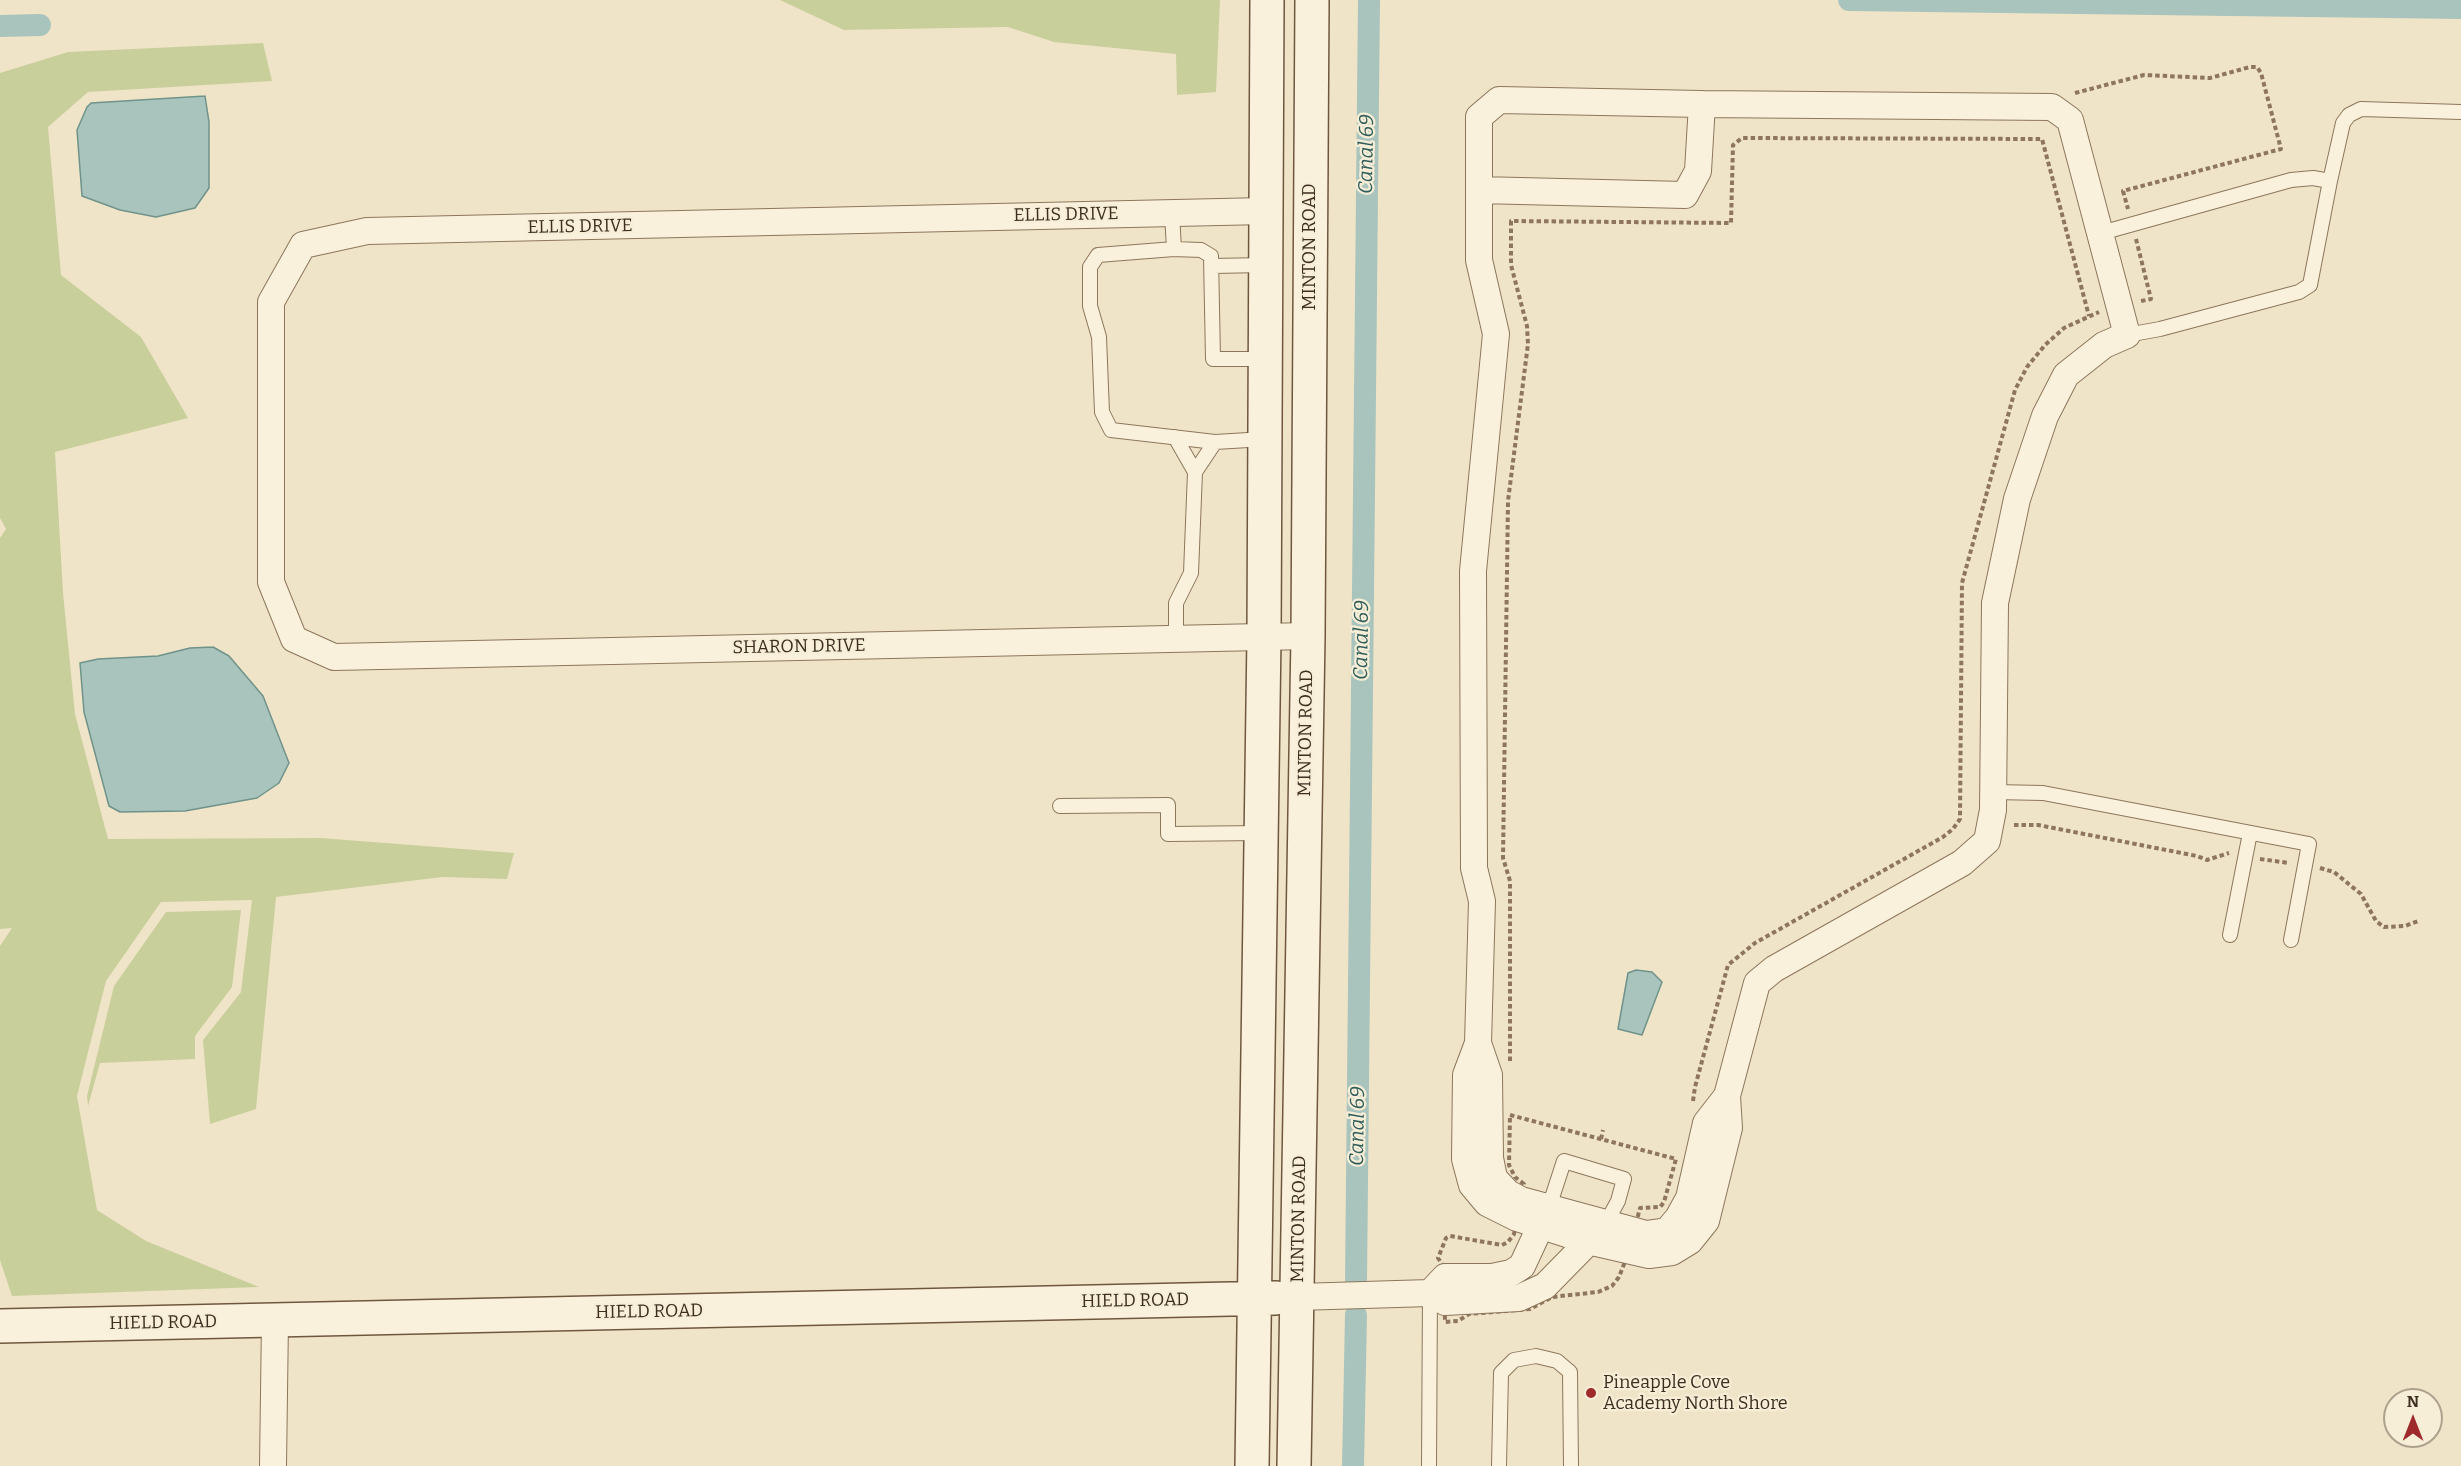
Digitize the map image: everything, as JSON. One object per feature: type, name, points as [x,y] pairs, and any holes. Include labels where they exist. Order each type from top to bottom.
[{"type":"main road","points":[[1252,1466],[1264,636],[1267,0]]},
{"type":"main road","name":"MINTON ROAD","points":[[1294,1466],[1308,636],[1312,0]]},
{"type":"main road","name":"HIELD ROAD","points":[[0,1326],[1298,1297]]},
{"type":"street","points":[[1545,1216],[1606,1223],[1646,1234],[1667,1231],[1678,1218],[1711,1152],[1729,1128],[1727,1096],[1757,983],[1774,969],[1962,862],[1986,842],[1991,825],[1994,792],[1995,603],[2017,499],[2045,416],[2066,375],[2104,345],[2127,335],[2070,120],[2052,107],[1499,100],[1479,117],[1479,260],[1496,334],[1473,571],[1474,868],[1482,901],[1478,1043],[1489,1075],[1490,1158],[1494,1178],[1508,1193],[1545,1216],[1588,1241],[1649,1255],[1672,1252],[1690,1241],[1706,1221],[1711,1152]]},
{"type":"street","points":[[1479,190],[1685,195],[1698,171],[1702,104]]},
{"type":"street","name":"ELLIS DRIVE","points":[[294,639],[271,582],[271,302],[303,245],[367,231],[1265,211]]},
{"type":"street","name":"SHARON DRIVE","points":[[294,639],[334,657],[1308,636]]},
{"type":"street","points":[[1430,1293],[1445,1277],[1492,1277],[1511,1273],[1522,1266],[1545,1216]]},
{"type":"street","points":[[1298,1297],[1430,1293],[1445,1302],[1519,1298],[1545,1286],[1606,1223]]},
{"type":"street","points":[[273,1466],[275,1320]]},
{"type":"lane","points":[[2127,335],[2160,329],[2299,292],[2310,285],[2343,123],[2349,115],[2361,109],[2461,112]]},
{"type":"lane","points":[[2100,233],[2292,180],[2313,178],[2330,181]]},
{"type":"lane","points":[[1172,213],[1174,249]]},
{"type":"lane","points":[[1265,358],[1214,358],[1211,256],[1201,250],[1174,249],[1098,255],[1090,267],[1090,306],[1099,337],[1102,412],[1111,430],[1215,442],[1265,439]]},
{"type":"lane","points":[[1212,266],[1265,265]]},
{"type":"lane","points":[[1175,437],[1195,472]]},
{"type":"lane","points":[[1176,638],[1176,603],[1191,573],[1195,472],[1215,442]]},
{"type":"lane","points":[[1994,792],[2043,793],[2309,844],[2291,940]]},
{"type":"lane","points":[[1060,806],[1168,805],[1168,834],[1261,833]]},
{"type":"lane","points":[[2230,935],[2250,833]]},
{"type":"lane","points":[[1545,1216],[1564,1161],[1624,1179],[1618,1201],[1606,1223]]},
{"type":"lane","points":[[1429,1466],[1430,1293]]},
{"type":"lane","points":[[1499,1466],[1501,1373],[1514,1360],[1536,1356],[1557,1361],[1570,1372],[1571,1466]]},
{"type":"path","points":[[1510,1064],[1510,881],[1503,858],[1508,501],[1528,344],[1527,326],[1510,265],[1510,221],[1731,223],[1732,145],[1742,138],[2042,139],[2089,316]]},
{"type":"path","points":[[1960,819],[1978,825],[2038,825],[2198,856],[2207,860],[2229,853],[2304,865],[2334,872],[2361,894],[2376,921],[2384,927],[2405,926],[2418,921]]},
{"type":"path","points":[[1488,1100],[1510,1115]]},
{"type":"path","points":[[1601,1139],[1603,1130]]},
{"type":"green space","points":[[780,0],[1220,0],[1216,92],[1177,95],[1176,54],[1054,42],[1008,27],[844,30]]},
{"type":"green space","points":[[263,43],[272,81],[88,92],[48,127],[61,275],[141,337],[188,418],[55,452],[63,593],[75,714],[108,839],[321,838],[514,853],[507,879],[443,877],[276,897],[256,1109],[210,1124],[203,1040],[241,992],[252,900],[161,902],[106,981],[77,1096],[97,1210],[146,1241],[259,1287],[12,1296],[0,1260],[0,946],[12,928],[0,929],[0,538],[6,529],[0,518],[0,73],[68,52]]},
{"type":"green space","points":[[241,910],[232,987],[195,1036],[195,1059],[100,1063],[88,1106],[87,1096],[114,986],[166,912]]},
{"type":"water","points":[[205,96],[209,122],[209,188],[195,208],[156,217],[120,210],[82,196],[77,130],[91,103]]},
{"type":"water","points":[[213,647],[229,656],[263,696],[289,763],[279,783],[257,798],[185,811],[120,812],[109,806],[84,712],[80,663],[98,659],[158,656],[190,648]]},
{"type":"water","points":[[1636,970],[1652,972],[1662,982],[1642,1035],[1618,1029],[1628,973]]},
{"type":"waterway","name":"Canal 69","points":[[1356,1280],[1369,0]]},
{"type":"waterway","points":[[1849,0],[2461,8]]},
{"type":"waterway","points":[[0,26],[40,25]]},
{"type":"waterway","name":"Canal 69","points":[[1353,1466],[1356,1315]]},
{"type":"place","name":"Pineapple Cove Academy North Shore","points":[[1591,1393]]}]
